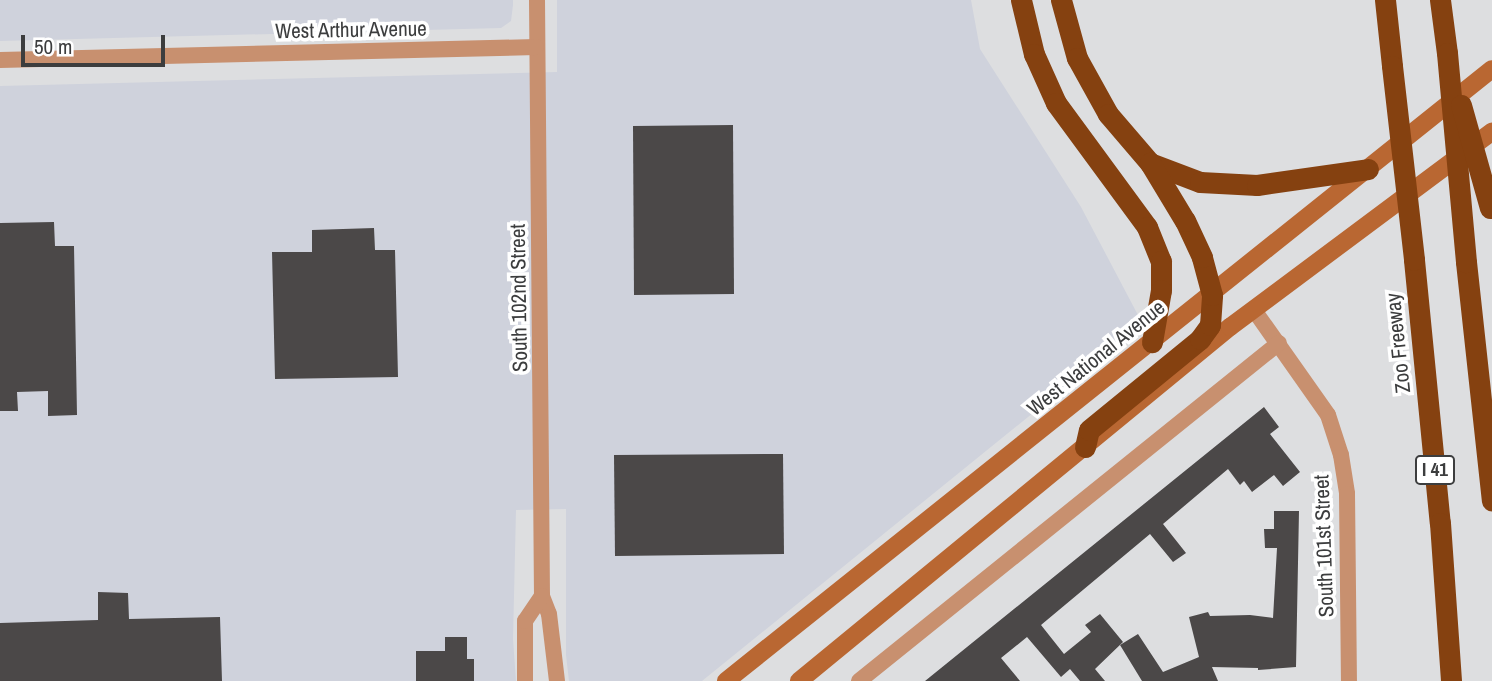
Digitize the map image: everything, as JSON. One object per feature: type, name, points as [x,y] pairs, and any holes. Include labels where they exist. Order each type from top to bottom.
[{"type":"highway","points":[[1021,0],[1034,54],[1056,103],[1147,227],[1161,261],[1161,290],[1152,342]]},
{"type":"highway","points":[[1061,0],[1077,58],[1108,114],[1150,163],[1185,221],[1202,257],[1212,295],[1210,325],[1200,340],[1089,430],[1085,447]]},
{"type":"highway","points":[[1377,0],[1388,26]]},
{"type":"highway","name":"Zoo Freeway","points":[[1385,0],[1440,523],[1451,681]]},
{"type":"highway","points":[[1440,0],[1492,500]]},
{"type":"highway","points":[[1447,53],[1491,215]]},
{"type":"highway","points":[[1150,163],[1200,183],[1257,185],[1368,169]]},
{"type":"main road","name":"West National Avenue","points":[[726,681],[1492,69]]},
{"type":"main road","points":[[799,681],[1254,310],[1492,132]]},
{"type":"street","name":"South 102nd Street","points":[[537,0],[542,596],[549,614],[558,681]]},
{"type":"street","name":"West Arthur Avenue","points":[[0,60],[536,47]]},
{"type":"street","name":"South 101st Street","points":[[1254,310],[1328,415],[1340,455],[1347,494],[1349,681]]},
{"type":"street","points":[[859,681],[1279,344]]},
{"type":"street","points":[[525,681],[525,621],[542,596]]},
{"type":"shaded area","points":[[0,0],[513,0],[513,5],[511,21],[501,28],[0,41]]},
{"type":"shaded area","points":[[557,0],[971,0],[980,49],[1081,207],[1139,317],[1107,353],[702,681],[569,681],[566,655],[566,509],[516,510],[513,639],[516,681],[0,681],[0,86],[557,72]]},
{"type":"building","points":[[733,125],[734,294],[634,295],[633,126]]},
{"type":"building","points":[[54,222],[55,246],[74,246],[77,415],[48,416],[48,391],[17,392],[18,411],[0,411],[0,223]]},
{"type":"building","points":[[374,228],[375,250],[395,250],[398,377],[275,379],[272,252],[312,252],[312,230]]},
{"type":"building","points":[[1264,407],[1279,427],[1270,434],[1300,472],[1283,486],[1274,475],[1252,492],[1244,481],[1240,485],[1228,469],[1163,524],[1186,553],[1173,562],[1150,534],[1041,625],[1064,654],[1091,632],[1085,625],[1100,614],[1123,642],[1095,669],[1105,681],[1080,681],[1070,669],[1061,677],[1027,637],[1001,658],[1020,681],[925,681]]},
{"type":"building","points":[[783,454],[784,554],[615,556],[614,455]]},
{"type":"building","points":[[1274,511],[1299,511],[1296,667],[1258,670],[1212,667],[1218,681],[1142,681],[1120,645],[1138,634],[1163,672],[1199,657],[1189,617],[1208,612],[1210,616],[1250,615],[1273,618],[1277,548],[1265,548],[1264,529],[1274,529]]},
{"type":"building","points":[[98,592],[128,593],[129,619],[220,617],[222,681],[0,681],[0,623],[98,620]]},
{"type":"building","points":[[445,637],[467,637],[467,659],[474,659],[474,681],[416,681],[416,651],[445,651]]}]
